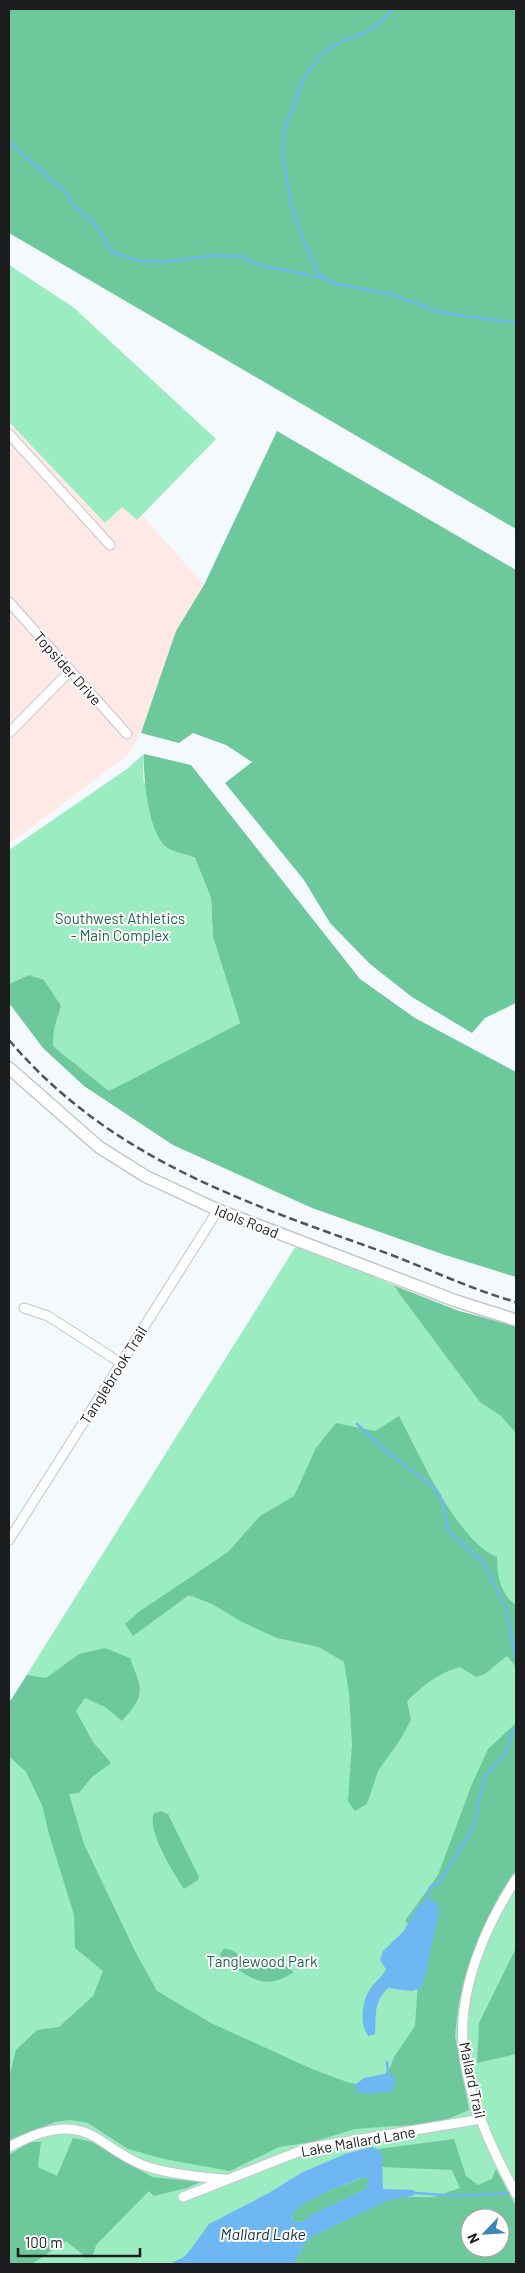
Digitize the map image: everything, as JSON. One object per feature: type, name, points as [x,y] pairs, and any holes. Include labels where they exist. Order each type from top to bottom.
[{"type":"street","points":[[9,434],[110,545]]},
{"type":"street","name":"Topsider Drive","points":[[9,602],[127,734]]},
{"type":"street","points":[[9,733],[70,671]]},
{"type":"street","name":"Idols Road","points":[[9,1068],[99,1147],[145,1176],[218,1210],[456,1301],[516,1320]]},
{"type":"street","name":"Tanglebrook Trail","points":[[9,1540],[218,1210]]},
{"type":"street","points":[[24,1308],[48,1316],[121,1363]]},
{"type":"street","name":"Mallard Trail","points":[[516,1879],[497,1911],[482,1946],[472,1977],[464,2014],[465,2057],[481,2119],[516,2194]]},
{"type":"street","name":"Lake Mallard Lane","points":[[183,2197],[316,2146],[481,2119]]},
{"type":"street","points":[[9,2147],[37,2134],[50,2131],[81,2130],[145,2166],[226,2179]]},
{"type":"shaded area","points":[[9,422],[105,523],[122,507],[137,520],[142,515],[204,585],[176,631],[141,733],[128,755],[20,836],[9,842]]},
{"type":"green space","points":[[9,9],[516,9],[516,529],[9,233]]},
{"type":"green space","points":[[9,265],[73,307],[216,439],[137,520],[122,507],[105,523],[9,422]]},
{"type":"green space","points":[[277,431],[516,570],[516,1003],[485,1018],[472,1033],[412,997],[370,964],[330,923],[304,880],[225,783],[252,762],[226,745],[193,733],[179,743],[141,733],[176,631],[204,585]]},
{"type":"green space","name":"Southwest Athletics - Main Complex","points":[[144,754],[143,778],[166,847],[195,858],[211,898],[213,937],[240,1023],[109,1091],[53,1046],[54,1029],[61,1006],[29,975],[9,984],[9,850],[127,769]]},
{"type":"green space","points":[[144,754],[191,765],[360,979],[415,1018],[516,1072],[516,1277],[445,1255],[312,1208],[173,1145],[84,1086],[43,1048],[9,1003],[9,984],[29,975],[44,980],[61,1006],[54,1029],[53,1046],[109,1091],[240,1023],[213,937],[211,898],[195,858],[166,847],[155,829],[148,803],[144,776]]},
{"type":"green space","name":"Tanglewood Park","points":[[296,1246],[393,1285],[397,1291],[516,1331],[516,2264],[9,2264],[9,1703]]},
{"type":"green space","points":[[393,1285],[459,1311],[516,1326],[516,1433],[500,1415],[480,1402]]},
{"type":"green space","points":[[399,1416],[428,1473],[454,1515],[468,1534],[482,1548],[497,1557],[498,1571],[503,1590],[516,1605],[516,1667],[507,1656],[485,1674],[476,1677],[460,1667],[438,1676],[413,1695],[407,1701],[411,1720],[400,1740],[378,1771],[367,1804],[355,1811],[348,1801],[352,1744],[349,1693],[344,1662],[319,1647],[277,1638],[242,1622],[212,1604],[189,1595],[133,1636],[125,1624],[140,1611],[228,1552],[260,1516],[294,1496],[316,1448],[336,1423],[375,1431]]},
{"type":"green space","points":[[105,1648],[130,1658],[139,1685],[139,1697],[122,1721],[105,1707],[85,1698],[76,1711],[93,1742],[111,1763],[92,1777],[79,1793],[69,1794],[84,1844],[135,1951],[157,1991],[211,2023],[312,2069],[347,2082],[372,2088],[390,2068],[394,2057],[415,2026],[421,1933],[405,1921],[438,1875],[472,1784],[488,1749],[516,1723],[516,1870],[502,1891],[481,1932],[458,2007],[455,2036],[469,2110],[438,2123],[355,2129],[313,2142],[279,2147],[230,2171],[164,2159],[128,2149],[88,2123],[70,2120],[55,2122],[9,2140],[9,2078],[16,2050],[37,2030],[59,2027],[93,1996],[103,1971],[75,1948],[74,1915],[42,1805],[26,1772],[9,1756],[9,1703],[27,1675],[46,1678],[79,1654]]},
{"type":"green space","points":[[161,1811],[168,1814],[199,1877],[198,1880],[184,1889],[157,1841],[153,1821],[154,1813]]},
{"type":"green space","points":[[224,1948],[233,1951],[247,1960],[257,1959],[285,1965],[294,1972],[273,1981],[257,1980],[222,1960],[220,1954]]},
{"type":"green space","points":[[516,1948],[516,2054],[477,2063],[479,2023]]},
{"type":"green space","points":[[73,2138],[93,2142],[152,2177],[200,2182],[187,2188],[154,2196],[149,2191],[96,2245],[94,2253],[87,2258],[66,2241],[32,2264],[9,2264],[9,2155],[30,2142],[41,2142],[38,2167],[57,2176]]},
{"type":"green space","points":[[454,2139],[466,2176],[478,2185],[492,2179],[496,2169],[516,2207],[516,2264],[294,2264],[304,2244],[313,2236],[389,2200],[398,2197],[433,2197],[460,2188],[452,2170],[382,2167],[382,2155],[378,2149]]},
{"type":"green space","points":[[364,2177],[368,2179],[368,2185],[362,2191],[300,2222],[294,2221],[291,2216],[296,2210],[313,2199]]},
{"type":"water","points":[[429,1899],[437,1903],[439,1912],[424,1980],[420,1989],[411,1991],[388,1988],[377,2005],[375,2034],[369,2036],[364,2027],[363,2007],[369,1991],[386,1969],[380,1960],[383,1951],[403,1932],[418,1906]]},
{"type":"water","points":[[389,2073],[395,2080],[392,2091],[368,2094],[357,2092],[355,2085],[364,2078]]},
{"type":"water","name":"Mallard Lake","points":[[371,2147],[378,2149],[382,2155],[383,2189],[413,2190],[417,2193],[412,2196],[389,2200],[313,2236],[304,2244],[294,2264],[169,2264],[184,2257],[209,2224],[267,2194],[301,2173],[345,2154]],"holes":[[[364,2177],[368,2179],[368,2185],[362,2191],[300,2222],[294,2221],[291,2217],[303,2205],[323,2194]]]},
{"type":"waterway","points":[[323,278],[317,270],[305,244],[291,204],[283,157],[284,131],[303,80],[321,54],[338,43],[364,33],[378,25],[393,9]]},
{"type":"waterway","points":[[9,142],[68,194],[77,209],[99,230],[111,252],[140,261],[166,262],[210,256],[240,256],[259,265],[323,278],[336,284],[390,294],[439,312],[516,323]]},
{"type":"waterway","points":[[357,1424],[393,1457],[424,1479],[440,1495],[448,1531],[484,1563],[506,1609],[516,1660]]},
{"type":"waterway","points":[[425,1902],[430,1887],[439,1883],[473,1828],[485,1776],[506,1752],[513,1729]]},
{"type":"waterway","points":[[387,2062],[388,2074]]},
{"type":"waterway","points":[[414,2193],[461,2196],[510,2193]]},
{"type":"railway","points":[[9,1040],[48,1081],[91,1116],[136,1147],[183,1172],[284,1216],[389,1254],[484,1292],[516,1302]]}]
